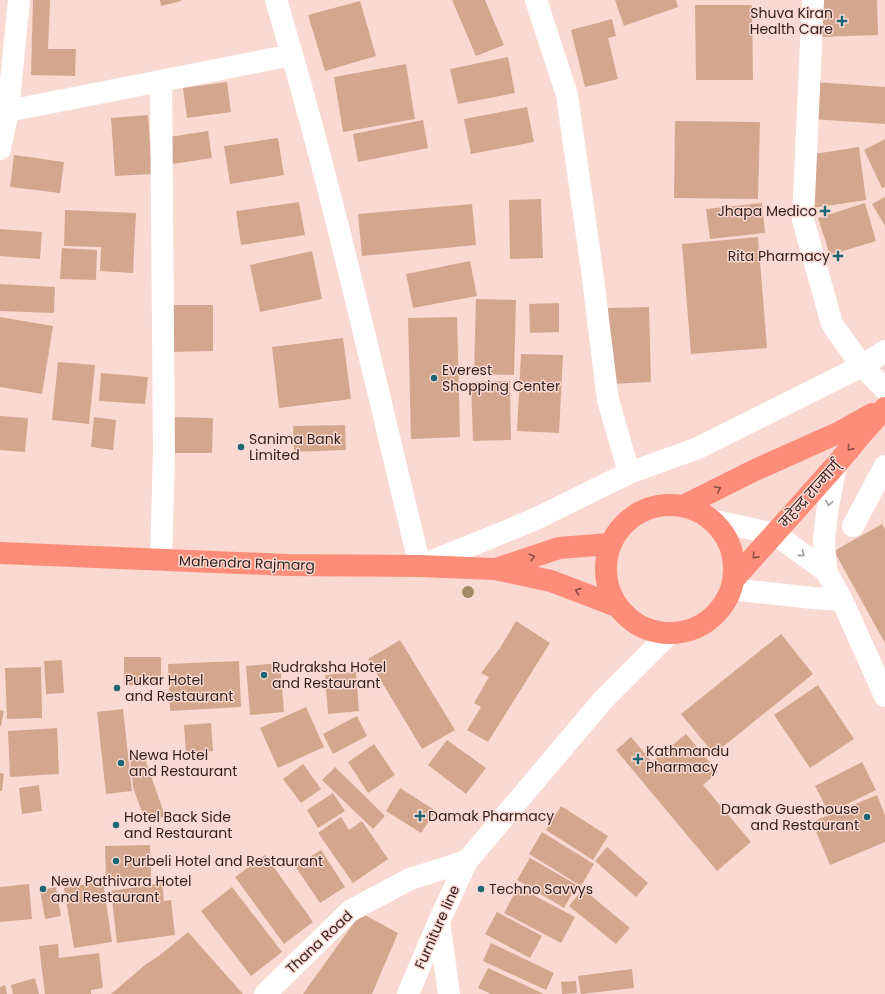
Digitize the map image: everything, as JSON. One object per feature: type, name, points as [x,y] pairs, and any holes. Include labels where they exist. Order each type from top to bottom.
[{"type":"highway","name":"महेन्द्र राज्मार्ग्","points":[[495,569],[551,580],[614,605],[637,626],[668,634],[698,628],[723,607],[733,584],[860,435],[885,408]]},
{"type":"highway","name":"महेन्द्र राज्मार्ग्","points":[[614,605],[604,575],[609,544],[624,524],[640,513],[658,507],[683,506],[756,470],[838,433],[885,408]]},
{"type":"highway","name":"महेन्द्र राज्मार्ग्","points":[[683,506],[715,521],[732,547],[733,584]]},
{"type":"highway","points":[[495,569],[559,548],[609,544]]},
{"type":"highway","name":"Mahendra Rajmarg","points":[[0,552],[288,565],[420,566],[495,569]]},
{"type":"street","points":[[0,149],[8,111],[19,0]]},
{"type":"street","points":[[276,0],[339,233],[420,566],[531,521],[629,473],[698,448],[862,366],[885,351]]},
{"type":"street","points":[[536,0],[567,95],[591,263],[608,400],[629,473]]},
{"type":"street","points":[[813,0],[803,220],[832,324],[862,366],[885,388]]},
{"type":"street","points":[[8,111],[292,55]]},
{"type":"street","points":[[161,82],[164,453],[161,560]]},
{"type":"street","points":[[826,571],[824,540],[827,512],[836,465]]},
{"type":"street","points":[[853,526],[885,466]]},
{"type":"street","points":[[715,521],[775,534],[826,571],[842,600],[885,696]]},
{"type":"street","points":[[733,584],[813,598],[842,600]]},
{"type":"street","name":"Furniture line","points":[[408,994],[439,921],[467,861],[603,700],[668,634]]},
{"type":"street","name":"Thana Road","points":[[265,994],[350,911],[410,879],[467,861]]},
{"type":"street","points":[[439,921],[449,994]]},
{"type":"building","points":[[33,0],[50,0],[48,49],[76,49],[75,76],[31,75]]},
{"type":"building","points":[[160,0],[181,0],[181,1],[161,6]]},
{"type":"building","points":[[452,0],[485,0],[504,45],[476,56]]},
{"type":"building","points":[[615,0],[676,0],[678,7],[624,26]]},
{"type":"building","points":[[821,0],[877,0],[878,35],[820,37]]},
{"type":"building","points":[[360,1],[376,56],[325,71],[308,15]]},
{"type":"building","points":[[695,5],[752,5],[753,80],[696,80]]},
{"type":"building","points":[[612,19],[616,36],[608,38],[618,79],[585,87],[571,30]]},
{"type":"building","points":[[508,57],[515,93],[458,104],[450,69]]},
{"type":"building","points":[[406,64],[415,119],[343,132],[334,77]]},
{"type":"building","points":[[227,82],[231,112],[187,118],[183,88]]},
{"type":"building","points":[[815,82],[885,87],[885,124],[812,119]]},
{"type":"building","points":[[527,107],[534,142],[471,154],[464,119]]},
{"type":"building","points":[[148,115],[152,174],[115,176],[111,118]]},
{"type":"building","points":[[423,120],[428,148],[358,162],[353,134]]},
{"type":"building","points":[[675,121],[760,122],[758,199],[674,198]]},
{"type":"building","points":[[208,131],[212,158],[173,164],[169,137]]},
{"type":"building","points":[[278,138],[284,175],[230,184],[224,146]]},
{"type":"building","points":[[885,139],[885,187],[882,188],[864,150]]},
{"type":"building","points":[[859,147],[866,200],[813,208],[808,155]]},
{"type":"building","points":[[14,155],[64,162],[60,193],[10,187]]},
{"type":"building","points":[[885,197],[885,226],[872,204]]},
{"type":"building","points":[[541,199],[543,258],[510,259],[509,200]]},
{"type":"building","points":[[299,202],[305,235],[241,245],[236,211]]},
{"type":"building","points":[[762,203],[765,233],[710,239],[706,209]]},
{"type":"building","points":[[865,203],[876,241],[830,255],[818,218]]},
{"type":"building","points":[[472,204],[476,245],[362,256],[358,214]]},
{"type":"building","points":[[65,210],[136,213],[133,273],[100,271],[101,247],[64,246]]},
{"type":"building","points":[[0,229],[42,232],[40,259],[0,256]]},
{"type":"building","points":[[758,237],[767,348],[691,354],[682,244]]},
{"type":"building","points":[[62,248],[97,250],[96,280],[60,279]]},
{"type":"building","points":[[312,251],[322,299],[260,312],[250,265]]},
{"type":"building","points":[[470,261],[477,296],[413,308],[406,274]]},
{"type":"building","points":[[0,284],[55,287],[54,313],[0,311]]},
{"type":"building","points":[[476,299],[516,300],[514,375],[474,374]]},
{"type":"building","points":[[559,303],[559,332],[530,333],[529,304]]},
{"type":"building","points":[[170,305],[213,305],[213,351],[170,352]]},
{"type":"building","points":[[649,307],[651,382],[610,384],[608,308]]},
{"type":"building","points":[[0,317],[53,326],[42,394],[0,387]]},
{"type":"building","name":"Everest Shopping Center","points":[[457,317],[460,437],[411,439],[408,318]]},
{"type":"building","points":[[343,338],[351,399],[279,408],[272,347]]},
{"type":"building","points":[[521,354],[563,355],[559,433],[517,431]]},
{"type":"building","points":[[58,362],[95,365],[89,424],[52,420]]},
{"type":"building","points":[[101,373],[148,377],[145,404],[99,401]]},
{"type":"building","points":[[510,381],[511,440],[473,441],[471,382]]},
{"type":"building","points":[[0,416],[28,418],[25,452],[0,450]]},
{"type":"building","points":[[94,417],[116,420],[113,450],[91,447]]},
{"type":"building","points":[[171,417],[213,418],[212,453],[170,453]]},
{"type":"building","points":[[345,425],[346,450],[294,452],[293,426]]},
{"type":"building","points":[[882,524],[885,529],[885,643],[834,551]]},
{"type":"building","points":[[516,621],[550,643],[488,742],[467,730],[481,707],[474,703],[489,677],[481,673],[500,648]]},
{"type":"building","points":[[781,634],[813,674],[714,754],[681,714]]},
{"type":"building","points":[[400,640],[455,730],[422,749],[368,659]]},
{"type":"building","points":[[124,657],[161,657],[161,686],[124,685]]},
{"type":"building","points":[[62,660],[64,693],[46,694],[44,661]]},
{"type":"building","points":[[239,661],[241,707],[170,711],[168,664]]},
{"type":"building","points":[[280,663],[284,712],[250,715],[246,666]]},
{"type":"building","points":[[41,667],[42,718],[7,719],[5,668]]},
{"type":"building","points":[[356,672],[359,711],[328,714],[325,675]]},
{"type":"building","points":[[818,685],[854,739],[810,768],[774,715]]},
{"type":"building","points":[[306,707],[324,747],[278,768],[260,728]]},
{"type":"building","points":[[123,709],[132,791],[106,794],[97,712]]},
{"type":"building","points":[[0,710],[4,711],[1,726],[0,726]]},
{"type":"building","points":[[357,716],[367,736],[333,754],[323,734]]},
{"type":"building","points":[[211,723],[213,751],[186,753],[184,725]]},
{"type":"building","points":[[57,728],[59,774],[10,777],[8,731]]},
{"type":"building","points":[[686,734],[718,772],[703,785],[751,842],[717,871],[616,750],[631,737],[652,762]]},
{"type":"building","points":[[447,740],[486,768],[466,794],[428,765]]},
{"type":"building","points":[[374,744],[395,775],[368,793],[348,762]]},
{"type":"building","points":[[143,753],[165,816],[146,823],[133,787],[130,757]]},
{"type":"building","points":[[862,762],[876,790],[829,813],[815,786]]},
{"type":"building","points":[[303,764],[321,789],[301,803],[283,779]]},
{"type":"building","points":[[335,767],[385,816],[373,829],[322,780]]},
{"type":"building","points":[[0,773],[4,774],[2,791],[0,791]]},
{"type":"building","points":[[39,785],[42,811],[22,814],[19,788]]},
{"type":"building","points":[[400,788],[436,811],[421,833],[386,811]]},
{"type":"building","points":[[333,793],[345,811],[318,828],[307,810]]},
{"type":"building","points":[[877,795],[885,815],[885,842],[830,865],[812,822]]},
{"type":"building","points":[[561,806],[608,836],[593,860],[546,830]]},
{"type":"building","points":[[341,817],[349,830],[362,821],[388,859],[353,883],[318,833]]},
{"type":"building","points":[[542,832],[594,864],[581,886],[529,854]]},
{"type":"building","points":[[150,845],[151,879],[106,880],[105,846]]},
{"type":"building","points":[[607,847],[648,883],[636,897],[595,861]]},
{"type":"building","points":[[321,850],[345,887],[320,903],[295,866]]},
{"type":"building","points":[[265,855],[313,922],[284,944],[235,877]]},
{"type":"building","points":[[530,858],[577,885],[564,908],[517,880]]},
{"type":"building","points":[[103,881],[112,942],[74,948],[64,888]]},
{"type":"building","points":[[162,883],[164,901],[171,900],[175,935],[117,943],[111,891]]},
{"type":"building","points":[[29,884],[32,919],[0,922],[0,887]]},
{"type":"building","points":[[56,887],[61,916],[45,919],[40,890]]},
{"type":"building","points":[[232,887],[282,952],[251,976],[201,911]]},
{"type":"building","points":[[518,887],[575,917],[561,943],[504,913]]},
{"type":"building","points":[[583,889],[630,928],[616,944],[569,906]]},
{"type":"building","points":[[497,912],[542,936],[530,958],[485,934]]},
{"type":"building","points":[[361,913],[398,933],[372,994],[303,994]]},
{"type":"building","points":[[188,932],[243,994],[111,994],[145,965]]},
{"type":"building","points":[[491,943],[554,973],[546,990],[483,961]]},
{"type":"building","points":[[58,944],[59,958],[99,953],[103,988],[91,990],[91,994],[45,994],[39,946]]},
{"type":"building","points":[[488,968],[544,994],[491,994],[478,988]]},
{"type":"building","points":[[632,969],[634,988],[581,994],[578,976]]},
{"type":"building","points":[[35,978],[39,994],[13,994],[11,985]]},
{"type":"building","points":[[576,981],[577,993],[562,994],[561,982]]},
{"type":"building","points":[[5,985],[7,994],[0,994],[0,987]]},
{"type":"place","name":"Shuva Kiran Health Care","points":[[842,21]]},
{"type":"place","name":"Jhapa Medico","points":[[825,211]]},
{"type":"place","name":"Rita Pharmacy","points":[[838,256]]},
{"type":"place","name":"Everest Shopping Center","points":[[434,378]]},
{"type":"place","name":"Sanima Bank Limited","points":[[241,447]]},
{"type":"place","name":"Rudraksha Hotel and Restaurant","points":[[264,675]]},
{"type":"place","name":"Pukar Hotel and Restaurant","points":[[117,688]]},
{"type":"place","name":"Kathmandu Pharmacy","points":[[638,759]]},
{"type":"place","name":"Newa Hotel and Restaurant","points":[[121,763]]},
{"type":"place","name":"Damak Pharmacy","points":[[420,816]]},
{"type":"place","name":"Damak Guesthouse and Restaurant","points":[[867,817]]},
{"type":"place","name":"Hotel Back Side and Restaurant","points":[[116,825]]},
{"type":"place","name":"Purbeli Hotel and Restaurant","points":[[116,861]]},
{"type":"place","name":"New Pathivara Hotel and Restaurant","points":[[43,889]]},
{"type":"place","name":"Techno Savvys","points":[[481,889]]}]
